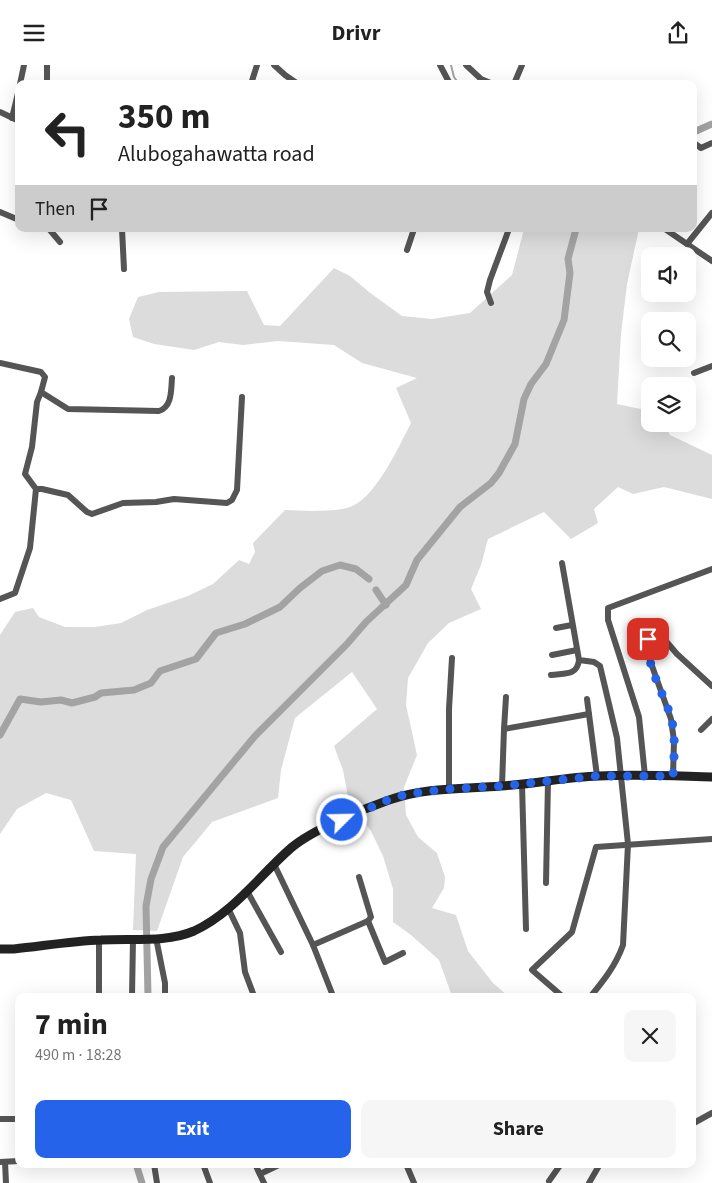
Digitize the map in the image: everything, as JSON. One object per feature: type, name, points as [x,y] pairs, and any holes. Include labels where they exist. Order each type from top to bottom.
[{"type":"street","points":[[21,80],[24,65]]},
{"type":"street","points":[[47,65],[47,80]]},
{"type":"street","points":[[252,80],[257,65]]},
{"type":"street","points":[[274,65],[292,80]]},
{"type":"street","points":[[440,65],[448,80]]},
{"type":"street","points":[[466,65],[483,80]]},
{"type":"street","points":[[516,80],[522,65]]},
{"type":"street","points":[[0,113],[15,120]]},
{"type":"street","points":[[697,146],[700,148],[712,143]]},
{"type":"street","points":[[0,212],[15,218]]},
{"type":"street","points":[[697,232],[712,213]]},
{"type":"street","points":[[52,232],[60,242]]},
{"type":"street","points":[[122,232],[124,269]]},
{"type":"street","points":[[407,250],[413,232]]},
{"type":"street","points":[[491,303],[488,292],[490,280],[508,232]]},
{"type":"street","points":[[669,232],[712,261]]},
{"type":"street","points":[[687,244],[697,232]]},
{"type":"street","points":[[0,363],[41,372],[45,377],[42,392],[37,402],[32,447],[25,474],[36,489],[30,548],[15,593],[0,599]]},
{"type":"street","points":[[694,373],[712,366]]},
{"type":"street","points":[[42,392],[68,409],[159,411],[165,409],[168,405],[172,378]]},
{"type":"street","points":[[36,489],[68,495],[86,512],[92,514],[123,503],[156,502],[174,499],[227,503],[232,500],[237,489],[242,397]]},
{"type":"street","points":[[551,675],[574,672],[578,668],[580,660],[562,563]]},
{"type":"street","points":[[645,776],[639,717],[608,620],[608,608],[712,569]]},
{"type":"street","points":[[639,621],[648,639],[647,652],[671,719],[674,741],[673,776]]},
{"type":"street","points":[[556,628],[572,625]]},
{"type":"street","points":[[648,639],[655,633],[660,633],[677,654],[712,686]]},
{"type":"street","points":[[552,655],[577,650]]},
{"type":"street","points":[[449,789],[449,709],[452,658]]},
{"type":"street","points":[[580,660],[594,662],[600,666],[617,738],[628,844],[623,945],[619,957],[608,975],[593,993]]},
{"type":"street","points":[[502,786],[506,697]]},
{"type":"street","points":[[587,699],[597,776]]},
{"type":"street","points":[[504,729],[589,713]]},
{"type":"street","points":[[700,730],[712,719]]},
{"type":"street","points":[[0,949],[99,940],[174,937],[194,931],[216,918],[228,908],[293,846],[306,837],[388,800],[407,794],[597,776],[712,777]]},
{"type":"street","points":[[546,883],[548,781]]},
{"type":"street","points":[[522,784],[526,929]]},
{"type":"street","points":[[559,993],[532,970],[572,932],[596,847],[712,839]]},
{"type":"street","points":[[274,864],[313,945],[332,993]]},
{"type":"street","points":[[313,945],[368,921],[371,917],[360,877]]},
{"type":"street","points":[[247,891],[281,952]]},
{"type":"street","points":[[228,908],[240,933],[245,972],[253,993]]},
{"type":"street","points":[[368,921],[385,962],[403,953]]},
{"type":"street","points":[[133,993],[145,938]]},
{"type":"street","points":[[145,938],[165,983],[165,993]]},
{"type":"street","points":[[98,993],[99,940]]},
{"type":"street","points":[[696,1122],[712,1113]]},
{"type":"street","points":[[0,1119],[15,1119]]},
{"type":"street","points":[[6,1183],[2,1162],[15,1161]]},
{"type":"street","points":[[155,1168],[157,1183]]},
{"type":"street","points":[[204,1168],[210,1183]]},
{"type":"street","points":[[257,1168],[264,1183]]},
{"type":"street","points":[[260,1174],[273,1168]]},
{"type":"street","points":[[408,1168],[414,1183]]},
{"type":"street","points":[[549,1181],[558,1168]]},
{"type":"street","points":[[589,1183],[598,1168]]},
{"type":"shaded area","points":[[523,232],[638,232],[627,284],[621,334],[617,404],[641,409],[641,432],[668,432],[670,435],[712,455],[712,499],[664,487],[633,494],[618,487],[594,509],[598,523],[571,539],[544,512],[488,539],[481,565],[471,589],[481,609],[449,623],[428,643],[408,678],[406,705],[417,755],[404,787],[406,815],[418,837],[437,853],[445,877],[444,888],[432,908],[456,915],[468,951],[493,983],[505,993],[451,993],[439,960],[393,922],[393,889],[383,856],[371,831],[349,802],[343,770],[334,746],[377,709],[352,672],[295,718],[281,770],[278,798],[212,822],[183,857],[157,931],[133,930],[136,854],[94,851],[71,800],[46,793],[17,809],[0,834],[0,635],[15,612],[33,608],[39,617],[65,627],[95,627],[121,623],[147,610],[188,596],[213,584],[239,560],[249,564],[255,552],[253,543],[285,510],[333,510],[357,504],[376,485],[385,472],[411,423],[396,388],[417,378],[362,363],[334,345],[278,341],[243,345],[219,342],[194,350],[154,344],[133,337],[129,319],[138,297],[159,292],[247,291],[264,325],[280,326],[334,268],[350,276],[402,316],[432,319],[470,313],[512,275]]},
{"type":"waterway","points":[[451,65],[456,80]]},
{"type":"waterway","points":[[697,131],[712,124]]},
{"type":"waterway","points":[[148,993],[146,906],[151,879],[163,847],[255,736],[347,644],[366,622],[406,585],[417,560],[460,507],[491,483],[499,473],[515,444],[524,399],[531,384],[546,364],[564,320],[570,273],[568,259],[575,232]]},
{"type":"waterway","points":[[0,735],[20,699],[41,702],[61,700],[72,703],[95,697],[101,693],[134,690],[151,683],[160,671],[196,659],[216,633],[245,624],[280,607],[322,571],[340,565],[356,569],[369,579]]},
{"type":"waterway","points":[[376,590],[386,605]]},
{"type":"waterway","points":[[137,1168],[142,1183]]},
{"type":"route","points":[[342,820],[407,794],[597,776],[673,776],[674,741],[671,719],[647,652],[648,639]]}]
